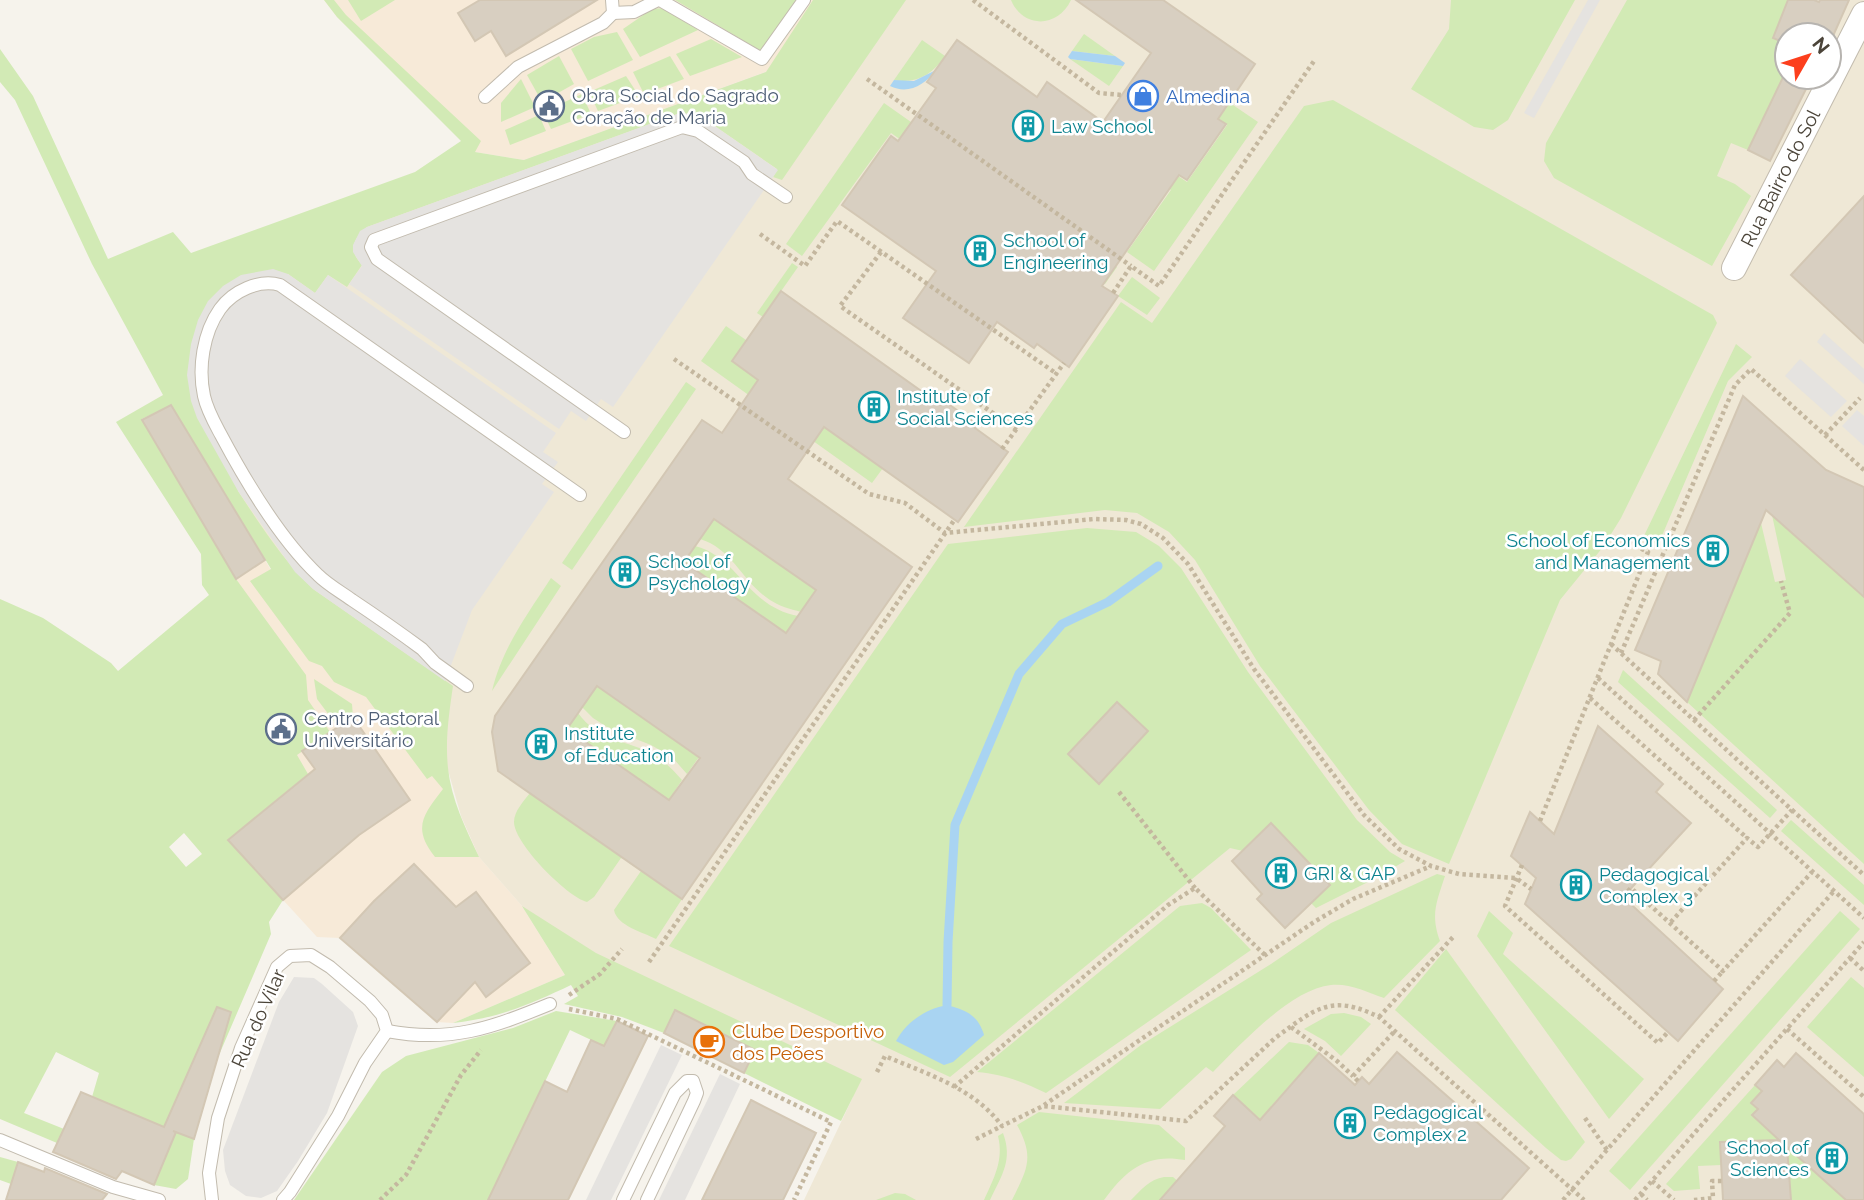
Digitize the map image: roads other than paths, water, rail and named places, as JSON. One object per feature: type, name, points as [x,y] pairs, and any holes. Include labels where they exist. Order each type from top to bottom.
[{"type":"street","name":"Rua Bairro do Sol","points":[[1734,268],[1864,15]]},
{"type":"lane","points":[[485,97],[518,67],[603,23],[612,7],[634,12],[659,0],[762,59],[804,0]]},
{"type":"lane","points":[[624,432],[377,259],[371,247],[374,240],[682,127],[698,131],[744,162],[752,174],[786,197]]},
{"type":"lane","points":[[467,686],[435,663],[422,649],[321,578],[305,563],[249,484],[204,398],[201,375],[204,349],[211,325],[220,308],[231,297],[260,283],[280,285],[580,495]]},
{"type":"lane","name":"Rua do Vilar","points":[[212,1200],[209,1173],[218,1118],[241,1048],[277,967],[290,956],[312,956],[330,967],[370,1001],[382,1015],[387,1031]]},
{"type":"lane","points":[[283,1200],[338,1116],[365,1063],[387,1031],[418,1036],[459,1034],[504,1022],[550,1004]]},
{"type":"lane","points":[[623,1200],[675,1093],[687,1081],[693,1081],[696,1093],[694,1101],[647,1200]]},
{"type":"lane","points":[[0,1140],[113,1187],[159,1200]]},
{"type":"water","points":[[1072,51],[1115,56],[1125,63],[1123,66],[1070,59],[1068,57]]},
{"type":"water","points":[[936,70],[916,87],[897,89],[890,86],[894,80],[914,81]]},
{"type":"water","points":[[947,1005],[970,1014],[984,1035],[953,1062],[944,1065],[896,1041],[918,1017]]},
{"type":"waterway","points":[[947,1005],[955,825],[1019,674],[1062,624],[1108,602],[1158,566]]},
{"type":"place","name":"Almedina","points":[[1143,96]]},
{"type":"place","name":"Obra Social do Sagrado Coração de Maria","points":[[549,106]]},
{"type":"place","name":"Law School","points":[[1028,126]]},
{"type":"place","name":"School of Engineering","points":[[980,251]]},
{"type":"place","name":"Institute of Social Sciences","points":[[874,407]]},
{"type":"place","name":"School of Economics and Management","points":[[1713,551]]},
{"type":"place","name":"School of Psychology","points":[[625,572]]},
{"type":"place","name":"Centro Pastoral Universitário","points":[[281,729]]},
{"type":"place","name":"Institute of Education","points":[[541,744]]},
{"type":"place","name":"GRI & GAP","points":[[1281,873]]},
{"type":"place","name":"Pedagogical Complex 3","points":[[1576,885]]},
{"type":"place","name":"Clube Desportivo dos Peões","points":[[709,1042]]},
{"type":"place","name":"Pedagogical Complex 2","points":[[1350,1123]]},
{"type":"place","name":"School of Sciences","points":[[1832,1158]]}]
